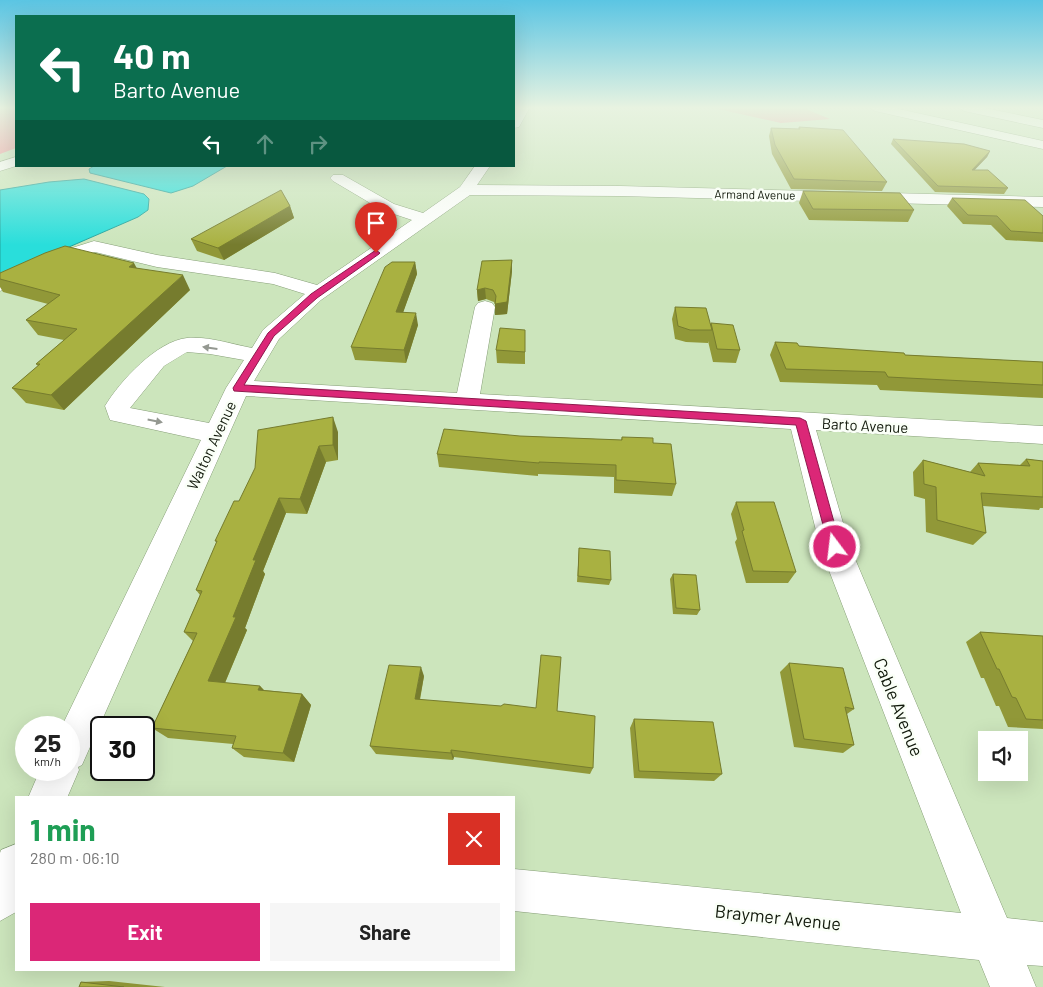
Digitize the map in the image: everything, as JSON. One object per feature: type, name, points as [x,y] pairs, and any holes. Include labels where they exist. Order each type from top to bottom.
[{"type":"main road","points":[[0,167],[15,161]]},
{"type":"main road","name":"Walton Avenue","points":[[80,728],[238,388],[271,335],[320,292],[466,190],[482,167]]},
{"type":"main road","points":[[338,178],[388,207],[426,218]]},
{"type":"main road","name":"Armand Avenue","points":[[466,190],[620,191],[1043,202]]},
{"type":"main road","points":[[0,285],[47,262],[94,246],[157,260],[275,279],[320,292]]},
{"type":"main road","points":[[468,400],[485,307]]},
{"type":"main road","points":[[216,434],[119,414],[117,406],[170,350],[186,345],[258,356]]},
{"type":"main road","name":"Barto Avenue","points":[[238,388],[1043,435]]},
{"type":"main road","name":"Cable Avenue","points":[[800,421],[835,547],[1013,987]]},
{"type":"main road","points":[[49,796],[55,781]]},
{"type":"main road","points":[[0,899],[15,866]]},
{"type":"main road","name":"Braymer Avenue","points":[[515,890],[1043,944]]},
{"type":"water","points":[[92,167],[225,167],[193,186],[171,193],[90,173],[89,169]]},
{"type":"water","points":[[84,179],[144,194],[149,199],[148,210],[138,217],[0,277],[0,190],[49,182]]},
{"type":"building","points":[[780,153],[863,153],[887,182],[794,179]]},
{"type":"building","points":[[906,153],[988,153],[972,170],[988,170],[1008,188],[938,186]]},
{"type":"building","points":[[281,190],[290,206],[218,248],[191,239]]},
{"type":"building","points":[[803,191],[900,193],[914,210],[813,209]]},
{"type":"building","points":[[952,198],[1025,200],[1043,216],[1043,233],[1011,231],[997,216],[968,215]]},
{"type":"building","points":[[65,246],[134,263],[129,267],[183,275],[51,395],[12,388],[40,364],[36,364],[77,329],[26,320],[60,295],[0,279],[0,273]]},
{"type":"building","points":[[512,260],[507,302],[495,304],[496,296],[493,290],[485,288],[477,290],[482,261]]},
{"type":"building","points":[[392,262],[415,262],[396,312],[416,313],[404,350],[351,347],[385,267]]},
{"type":"building","points":[[675,307],[706,308],[712,330],[690,330],[678,326]]},
{"type":"building","points":[[711,323],[733,325],[740,350],[717,349]]},
{"type":"building","points":[[500,328],[525,330],[525,352],[496,350]]},
{"type":"building","points":[[775,342],[797,343],[799,346],[904,353],[905,355],[1043,362],[1043,385],[888,377],[885,372],[786,369]]},
{"type":"building","points":[[333,417],[333,445],[319,446],[300,499],[279,498],[253,560],[256,560],[233,617],[236,617],[208,681],[260,686],[258,690],[302,694],[283,753],[232,748],[236,736],[155,728],[155,722],[197,633],[184,632],[202,591],[196,590],[217,541],[215,541],[234,501],[239,501],[255,468],[258,430]]},
{"type":"building","points":[[444,429],[520,436],[622,440],[622,437],[653,438],[653,443],[671,444],[676,484],[616,480],[616,465],[539,463],[437,454]]},
{"type":"building","points":[[1026,459],[1043,461],[1043,497],[981,493],[986,533],[937,520],[936,487],[924,484],[923,460],[985,476],[978,463],[1030,466]]},
{"type":"building","points":[[736,502],[774,502],[796,572],[753,571]]},
{"type":"building","points":[[579,548],[610,551],[611,580],[578,576]]},
{"type":"building","points":[[673,574],[696,575],[700,610],[676,608]]},
{"type":"building","points":[[980,632],[1043,636],[1043,720],[1026,719],[1016,698],[1012,697],[999,669],[997,669]]},
{"type":"building","points":[[541,655],[561,657],[557,711],[595,716],[593,768],[451,750],[451,753],[370,746],[389,665],[421,667],[415,699],[501,706],[504,704],[536,708]]},
{"type":"building","points":[[789,663],[843,668],[854,709],[845,707],[854,745],[804,739]]},
{"type":"building","points":[[634,719],[713,722],[722,774],[639,771]]},
{"type":"building","points":[[81,982],[124,987],[79,987]]},
{"type":"route","points":[[376,253],[314,296],[271,335],[238,388],[468,400],[800,421],[835,547]]}]
